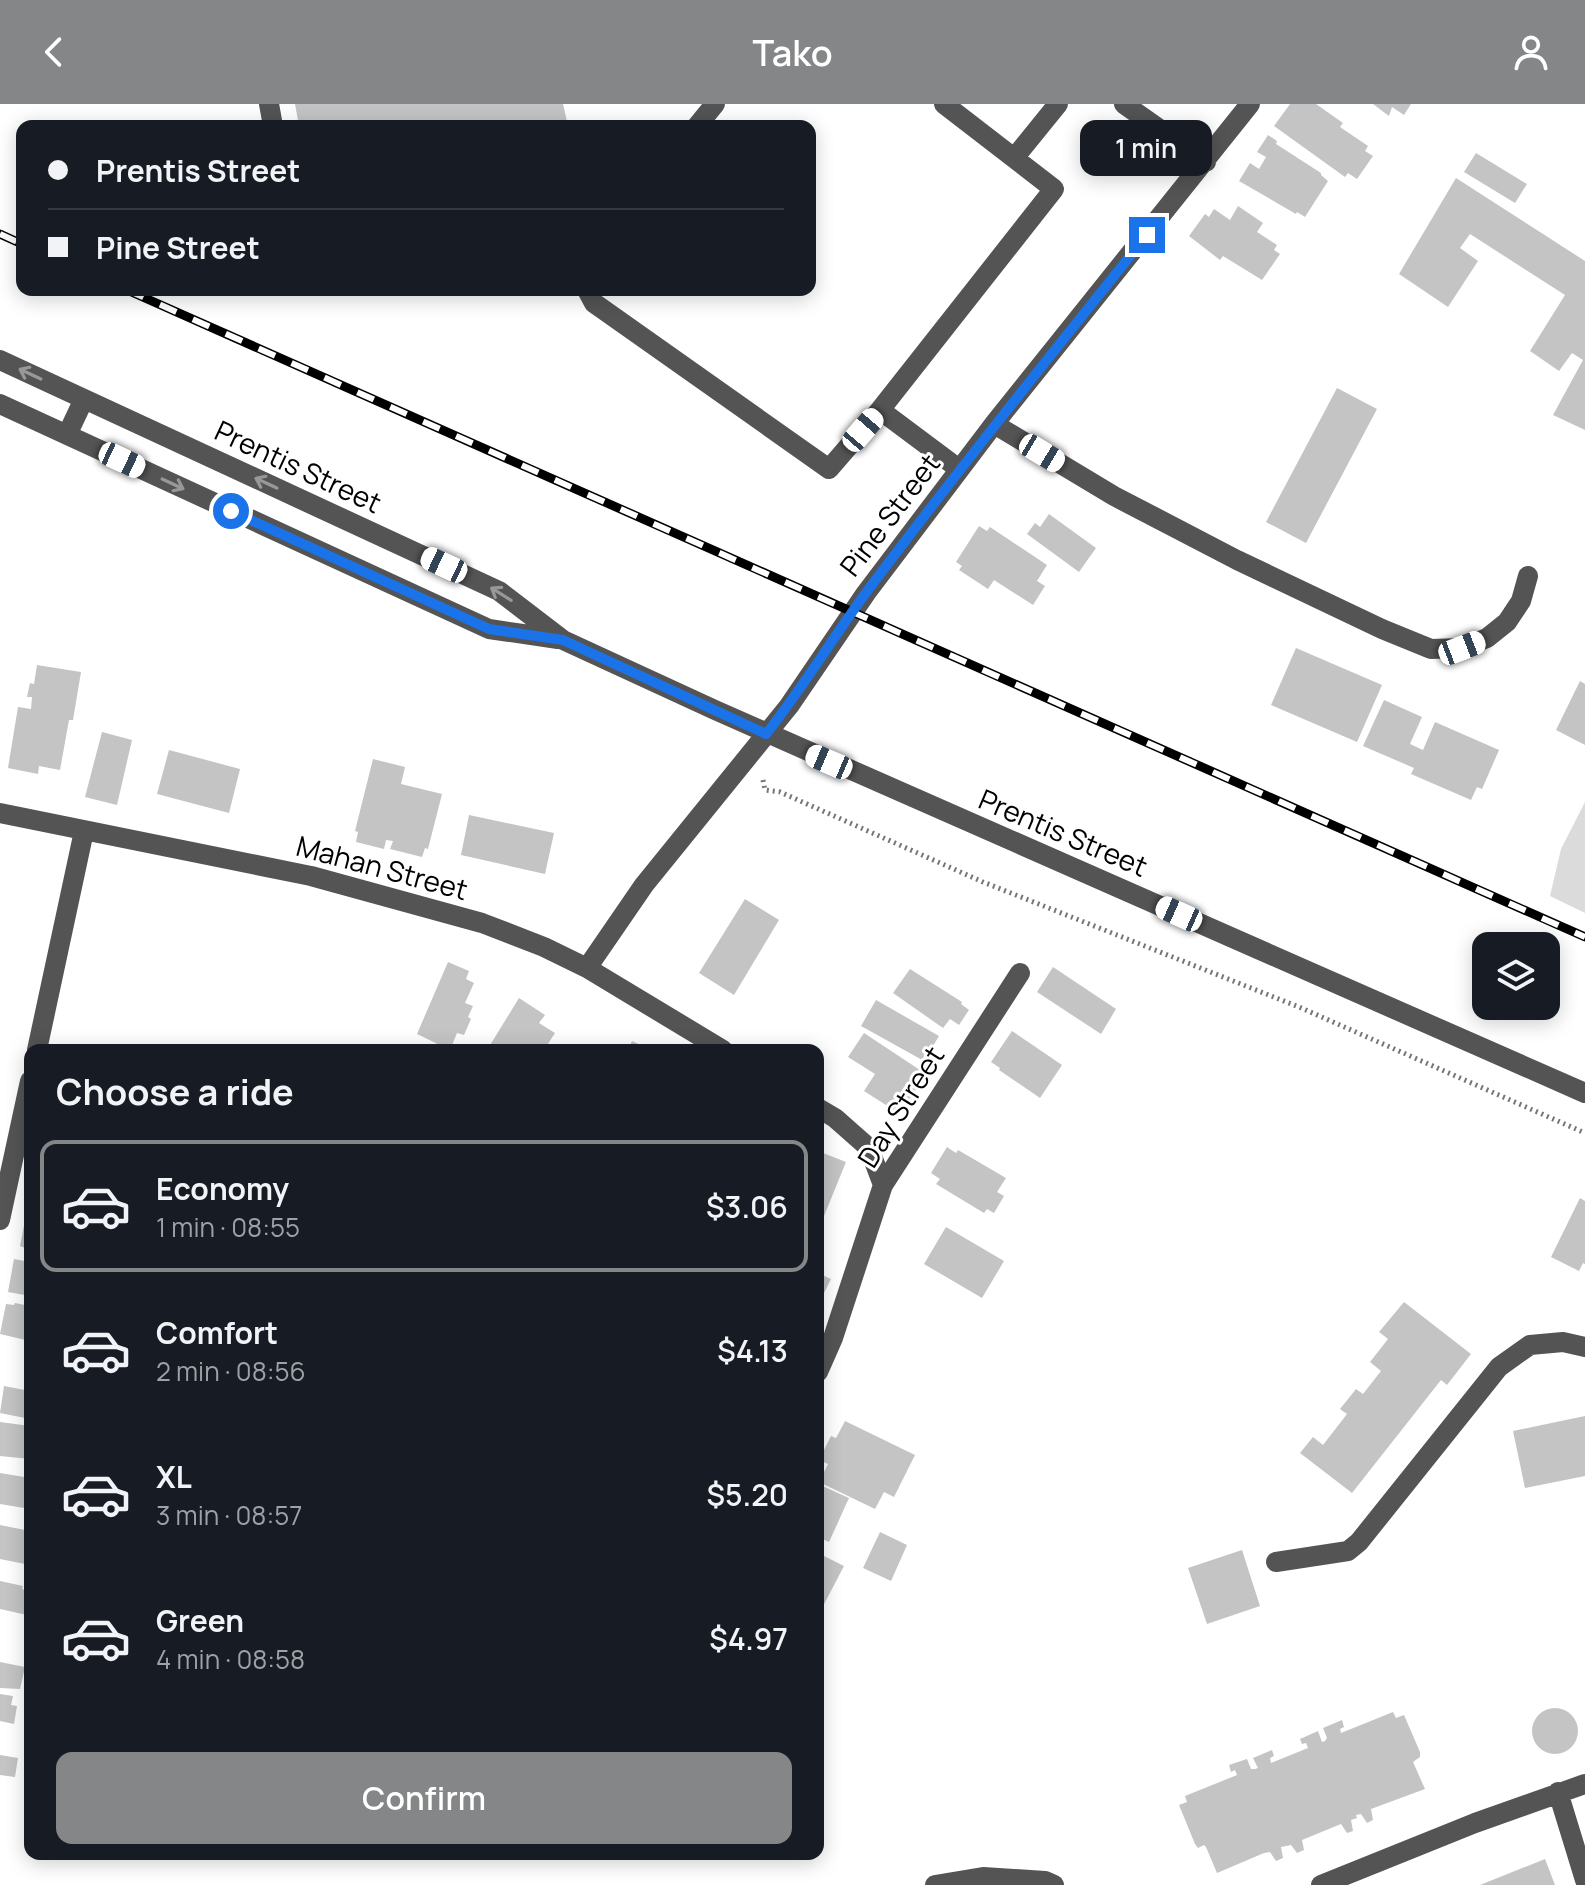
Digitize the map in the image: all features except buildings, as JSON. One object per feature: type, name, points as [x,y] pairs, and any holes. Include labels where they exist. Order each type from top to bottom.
[{"type":"street","points":[[702,120],[715,104]]},
{"type":"street","points":[[590,296],[594,303],[829,469],[880,410],[1054,189],[944,104]]},
{"type":"street","points":[[1015,157],[1058,104]]},
{"type":"street","points":[[1124,104],[1206,162]]},
{"type":"street","name":"Pine Street","points":[[587,968],[644,885],[789,706],[866,593],[959,469],[1250,104]]},
{"type":"street","name":"Prentis Street","points":[[0,360],[499,591],[563,640],[766,734],[1585,1093]]},
{"type":"street","points":[[67,435],[84,399]]},
{"type":"street","name":"Prentis Street","points":[[0,404],[489,629],[563,640]]},
{"type":"street","points":[[880,410],[959,469]]},
{"type":"street","points":[[994,424],[1114,496],[1382,629],[1431,649],[1462,648],[1487,638],[1507,622],[1521,601],[1528,576]]},
{"type":"street","name":"Mahan Street","points":[[0,813],[311,876],[482,923],[587,968],[713,1044]]},
{"type":"street","points":[[38,1044],[84,831]]},
{"type":"street","name":"Day Street","points":[[824,1358],[883,1185],[1020,973]]},
{"type":"street","points":[[0,1220],[24,1109]]},
{"type":"street","points":[[824,1112],[869,1148],[883,1185]]},
{"type":"street","points":[[1276,1562],[1348,1551],[1359,1542],[1499,1367],[1530,1345],[1563,1342],[1585,1347]]},
{"type":"street","points":[[1321,1885],[1585,1784]]},
{"type":"street","points":[[1558,1792],[1585,1880]]},
{"type":"street","points":[[935,1885],[983,1877],[1050,1883]]},
{"type":"path","points":[[763,779],[765,790],[780,792],[983,882],[1286,1001],[1585,1133]]},
{"type":"shaded area","points":[[1585,802],[1585,913],[1550,896],[1561,849]]},
{"type":"railway","points":[[0,234],[16,241]]},
{"type":"railway","points":[[141,296],[1585,937]]},
{"type":"route","points":[[231,511],[489,629],[563,640],[766,734],[959,469],[1147,235]]}]
